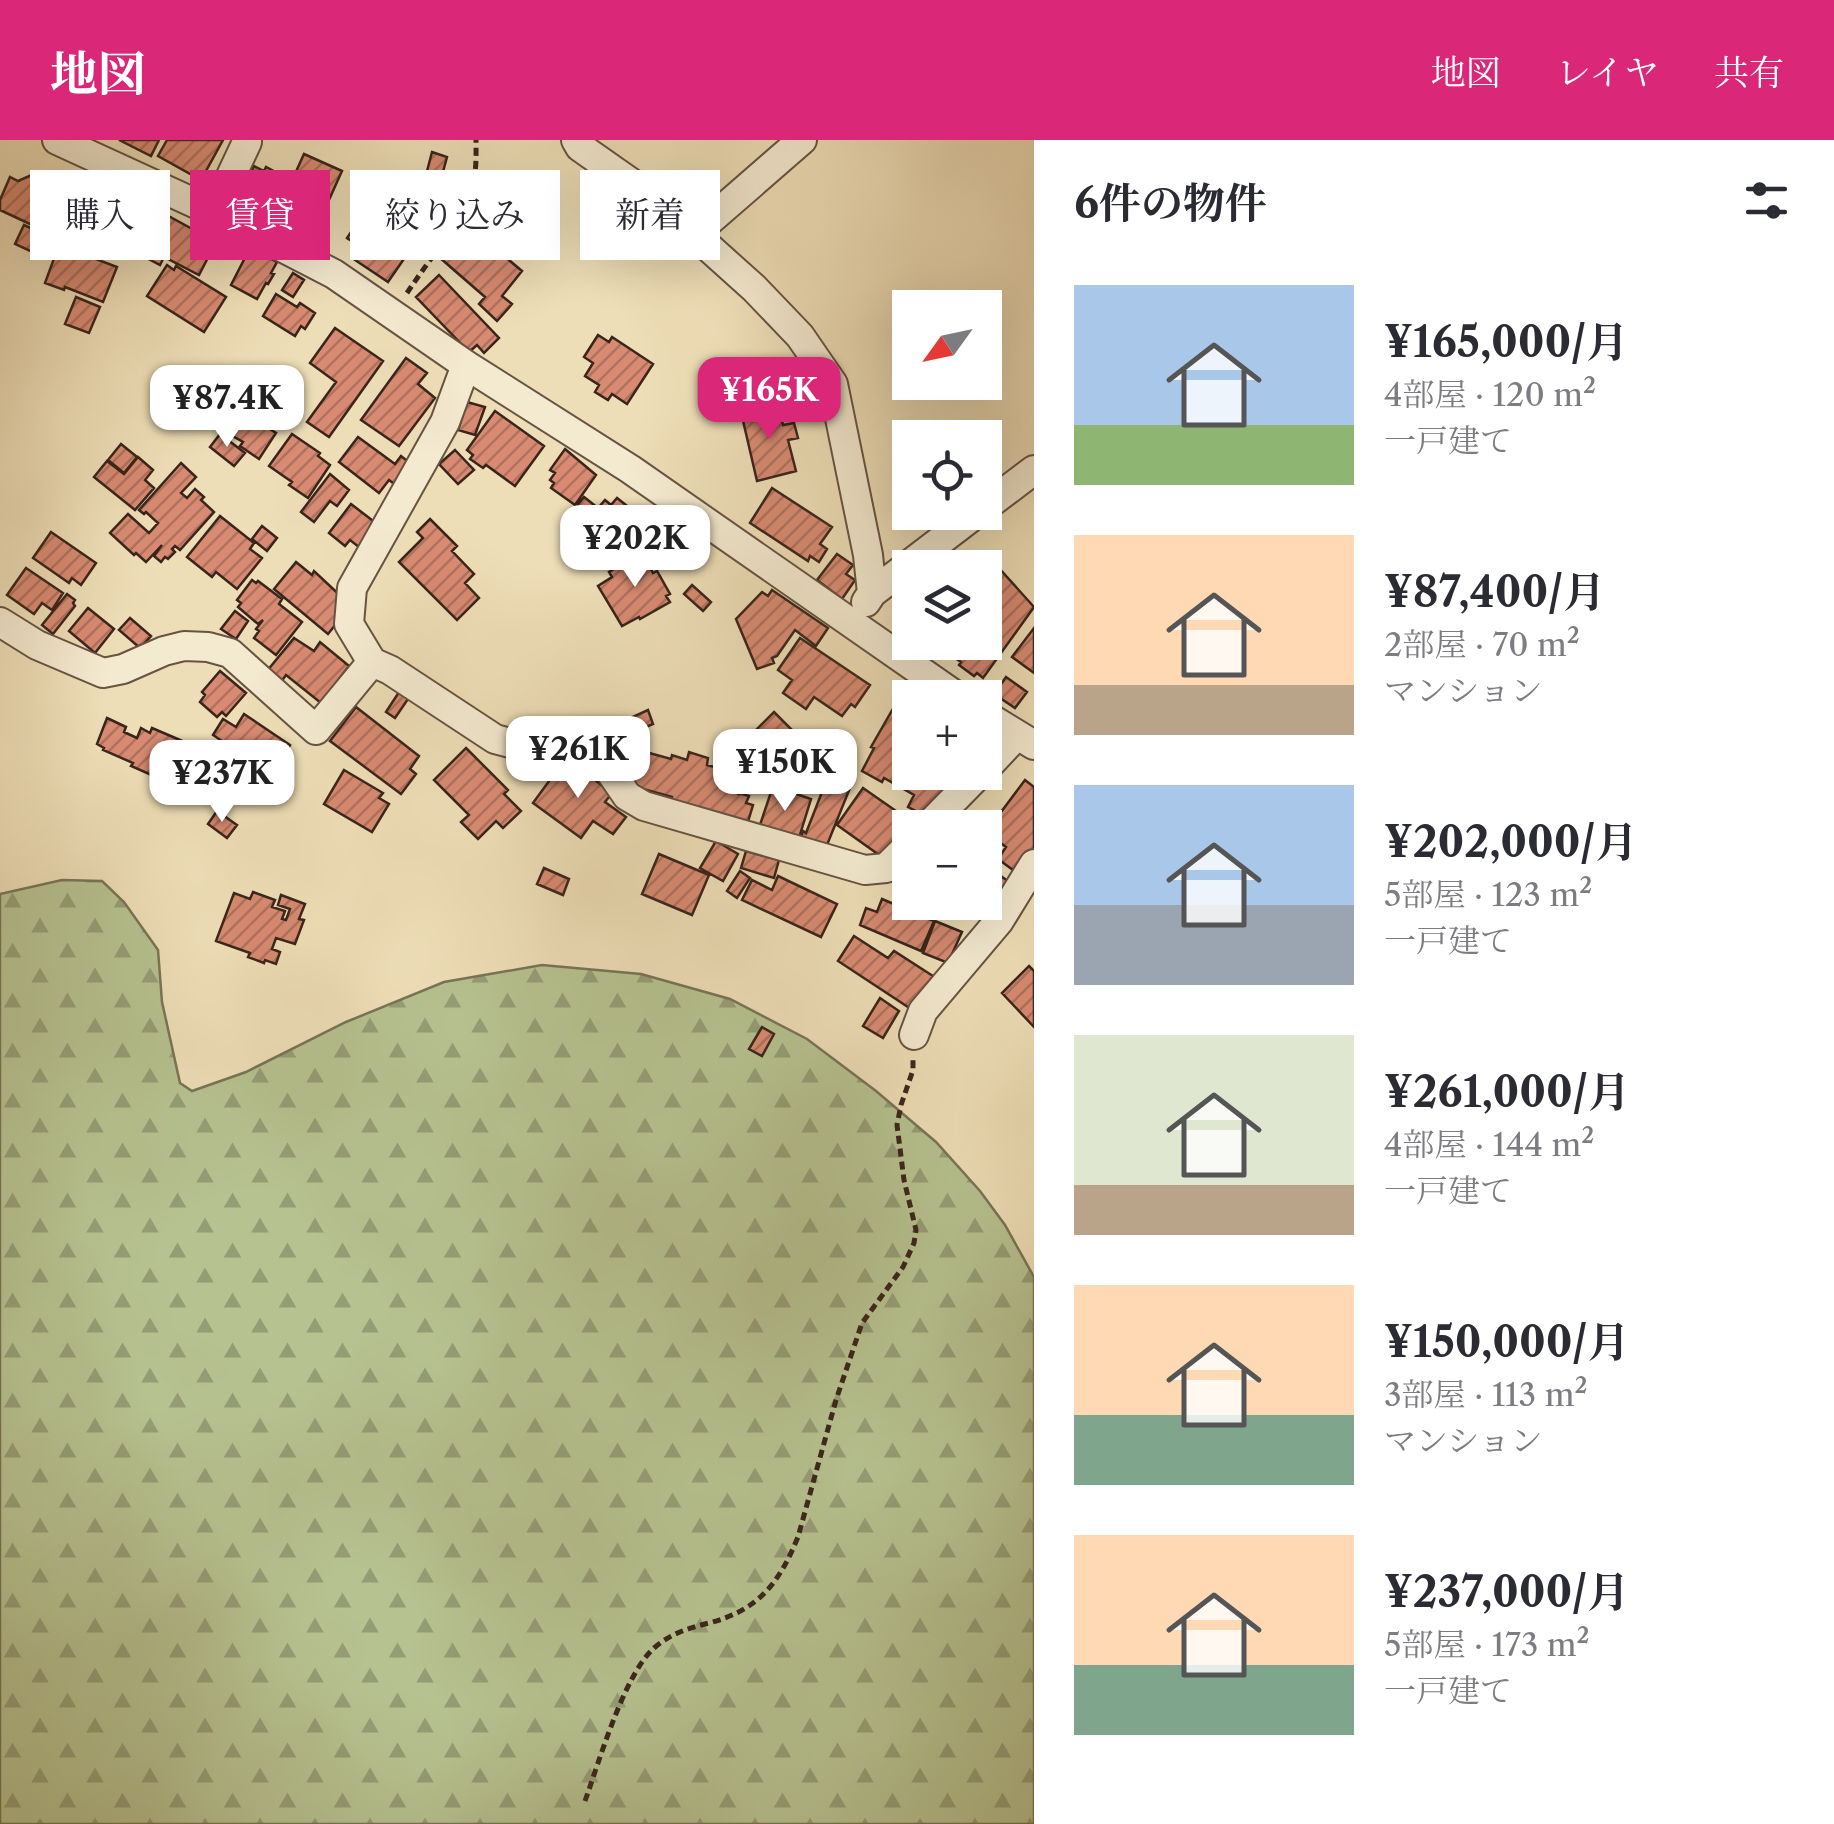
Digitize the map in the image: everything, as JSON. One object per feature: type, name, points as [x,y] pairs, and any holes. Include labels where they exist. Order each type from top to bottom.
[{"type":"street","points":[[56,140],[190,201]]},
{"type":"street","points":[[576,140],[613,170]]},
{"type":"street","points":[[720,211],[802,140]]},
{"type":"street","points":[[233,170],[246,142]]},
{"type":"street","points":[[720,257],[800,336],[833,384],[872,592]]},
{"type":"street","points":[[307,260],[630,469],[932,680]]},
{"type":"street","points":[[466,365],[444,422],[352,588],[349,624],[372,662],[495,739],[514,744],[574,743],[599,755],[627,796],[644,806],[865,870],[886,868],[892,862]]},
{"type":"street","points":[[1002,494],[1034,470]]},
{"type":"street","points":[[850,624],[872,592],[954,530]]},
{"type":"street","points":[[0,622],[37,645],[103,673],[123,670],[184,646],[230,653],[316,730],[372,662]]},
{"type":"street","points":[[1002,726],[1025,740],[1002,757]]},
{"type":"street","points":[[944,810],[964,790]]},
{"type":"street","points":[[914,1035],[923,1011],[999,921],[1034,864]]},
{"type":"path","points":[[394,315],[473,185],[476,140]]},
{"type":"path","points":[[584,1801],[625,1693],[654,1648],[678,1632],[730,1617],[753,1604],[773,1585],[792,1553],[862,1324],[914,1243],[916,1230],[904,1180],[898,1125],[912,1070],[914,1035]]},
{"type":"green space","points":[[62,880],[102,881],[124,902],[158,950],[162,1002],[180,1083],[192,1091],[246,1072],[346,1022],[444,982],[542,965],[641,974],[730,999],[807,1039],[936,1142],[1005,1225],[1034,1277],[1034,1824],[0,1824],[0,894]]},
{"type":"building","points":[[119,140],[159,140],[151,156]]},
{"type":"building","points":[[167,140],[223,140],[206,170],[190,170],[190,174],[158,156]]},
{"type":"building","points":[[432,152],[447,157],[443,170],[427,170]]},
{"type":"building","points":[[304,154],[342,171],[330,198],[330,170],[297,170]]},
{"type":"building","points":[[30,176],[30,224],[0,210],[10,177],[18,181]]},
{"type":"building","points":[[170,217],[190,228],[190,260],[207,260],[199,275],[170,260]]},
{"type":"building","points":[[24,225],[30,228],[30,251],[15,244]]},
{"type":"building","points":[[53,260],[99,260],[117,267],[103,302],[45,283]]},
{"type":"building","points":[[244,260],[277,262],[271,273],[274,274],[257,299],[231,285]]},
{"type":"building","points":[[355,260],[403,260],[388,282]]},
{"type":"building","points":[[442,260],[509,260],[522,271],[502,296],[512,304],[497,321],[479,304],[485,297]]},
{"type":"building","points":[[167,265],[174,270],[176,266],[226,297],[204,332],[147,296]]},
{"type":"building","points":[[293,273],[304,280],[293,297],[282,290]]},
{"type":"building","points":[[439,275],[499,338],[484,353],[477,345],[469,352],[416,297]]},
{"type":"building","points":[[276,294],[315,313],[295,336],[263,316]]},
{"type":"building","points":[[76,297],[100,307],[89,333],[65,324]]},
{"type":"building","points":[[335,328],[383,361],[329,437],[307,422],[336,382],[310,363]]},
{"type":"building","points":[[598,335],[609,342],[612,337],[653,364],[627,404],[612,394],[608,400],[595,392],[599,385],[585,376],[593,363],[584,357]]},
{"type":"building","points":[[406,358],[427,373],[418,384],[435,398],[399,446],[361,420]]},
{"type":"building","points":[[194,383],[230,408],[219,423],[207,414],[197,428],[173,412]]},
{"type":"building","points":[[467,402],[485,407],[475,435],[458,430]]},
{"type":"building","points":[[778,403],[783,425],[794,423],[798,438],[788,440],[796,471],[757,481],[741,412]]},
{"type":"building","points":[[495,411],[544,446],[515,486],[486,465],[483,468],[470,459],[473,455],[467,450]]},
{"type":"building","points":[[243,412],[276,433],[259,459],[229,434]]},
{"type":"building","points":[[220,434],[245,453],[234,466],[210,447]]},
{"type":"building","points":[[292,434],[330,465],[308,498],[269,466]]},
{"type":"building","points":[[358,437],[395,464],[401,456],[415,467],[402,490],[389,480],[379,493],[339,462]]},
{"type":"building","points":[[121,444],[137,457],[124,473],[108,460]]},
{"type":"building","points":[[565,449],[596,475],[575,505],[551,488],[554,483],[550,480],[555,473],[550,470]]},
{"type":"building","points":[[455,450],[474,470],[458,484],[439,464]]},
{"type":"building","points":[[138,457],[153,470],[145,480],[154,488],[135,510],[94,477],[107,461],[124,474]]},
{"type":"building","points":[[181,463],[196,477],[181,493],[187,498],[195,489],[214,512],[180,550],[175,546],[172,549],[175,552],[168,559],[165,557],[161,562],[154,556],[162,545],[146,562],[110,533],[128,514],[149,533],[158,523],[139,510]]},
{"type":"building","points":[[330,474],[349,490],[337,506],[330,501],[314,522],[301,512]]},
{"type":"building","points":[[772,488],[832,527],[820,544],[827,549],[819,562],[810,556],[808,561],[750,523]]},
{"type":"building","points":[[584,497],[598,508],[605,500],[611,505],[617,498],[645,520],[616,558],[568,517]]},
{"type":"building","points":[[351,504],[381,527],[364,551],[350,540],[345,546],[329,533]]},
{"type":"building","points":[[220,516],[254,543],[250,549],[262,558],[237,589],[216,572],[212,577],[187,557]]},
{"type":"building","points":[[430,519],[457,546],[452,551],[474,574],[465,583],[479,598],[457,620],[399,562],[423,538],[417,532]]},
{"type":"building","points":[[262,526],[277,538],[267,551],[252,539]]},
{"type":"building","points":[[51,532],[96,563],[81,585],[72,578],[69,583],[33,558]]},
{"type":"building","points":[[642,553],[653,573],[657,571],[670,594],[666,596],[670,602],[622,626],[598,586],[612,577],[609,572]]},
{"type":"building","points":[[837,554],[853,565],[846,574],[855,580],[842,599],[817,580]]},
{"type":"building","points":[[296,562],[312,575],[314,571],[346,601],[344,614],[328,634],[274,589]]},
{"type":"building","points":[[26,568],[63,593],[52,610],[42,603],[34,614],[7,595]]},
{"type":"building","points":[[1002,571],[1034,607],[1002,652]]},
{"type":"building","points":[[252,580],[282,599],[279,604],[302,622],[276,655],[254,638],[263,620],[258,624],[238,607],[241,603],[237,600]]},
{"type":"building","points":[[692,585],[711,602],[703,611],[684,594]]},
{"type":"building","points":[[772,590],[828,628],[816,646],[795,630],[772,658],[774,663],[757,669],[736,619],[762,592],[768,596]]},
{"type":"building","points":[[67,594],[75,600],[75,606],[53,634],[42,625]]},
{"type":"building","points":[[88,608],[114,629],[95,653],[69,631]]},
{"type":"building","points":[[235,611],[248,621],[236,639],[221,629]]},
{"type":"building","points":[[130,618],[151,636],[140,648],[119,630]]},
{"type":"building","points":[[1034,628],[1034,673],[1012,657]]},
{"type":"building","points":[[294,638],[314,651],[320,642],[349,666],[321,703],[286,675],[281,682],[267,671]]},
{"type":"building","points":[[800,638],[870,685],[855,707],[851,704],[842,716],[814,697],[806,709],[783,693],[792,680],[778,670]]},
{"type":"building","points":[[958,660],[996,660],[983,678],[977,673],[974,676],[959,665]]},
{"type":"building","points":[[220,671],[246,693],[226,716],[222,712],[217,717],[200,702],[205,695],[202,692]]},
{"type":"building","points":[[1006,677],[1027,692],[1015,708],[1002,699]]},
{"type":"building","points":[[401,689],[410,696],[395,718],[386,712]]},
{"type":"building","points":[[356,707],[419,756],[410,769],[416,774],[401,794],[330,741]]},
{"type":"building","points":[[648,710],[653,724],[634,732],[628,719]]},
{"type":"building","points":[[892,710],[892,783],[884,778],[882,782],[862,771],[874,748],[871,747]]},
{"type":"building","points":[[774,712],[798,736],[779,757],[754,732]]},
{"type":"building","points":[[244,714],[290,745],[271,774],[213,735],[223,719],[236,727]]},
{"type":"building","points":[[107,718],[126,727],[124,732],[137,738],[141,728],[150,733],[152,728],[208,752],[190,792],[103,750],[97,744]]},
{"type":"building","points":[[466,748],[508,790],[504,794],[521,811],[503,828],[496,821],[478,839],[461,822],[469,815],[434,780]]},
{"type":"building","points":[[642,751],[687,760],[689,752],[708,758],[707,765],[738,773],[742,776],[738,795],[749,796],[746,803],[753,805],[747,825],[670,805],[672,797],[632,786]]},
{"type":"building","points":[[566,758],[612,793],[605,802],[626,817],[613,834],[593,821],[581,838],[533,803]]},
{"type":"building","points":[[831,769],[854,778],[825,850],[800,840]]},
{"type":"building","points":[[344,770],[383,793],[379,798],[389,804],[372,832],[324,804]]},
{"type":"building","points":[[1025,780],[1034,787],[1034,849],[1017,873],[1002,862],[1006,847],[1002,844],[1002,811]]},
{"type":"building","points":[[773,786],[811,799],[798,841],[759,828]]},
{"type":"building","points":[[863,788],[895,810],[892,843],[882,857],[837,825]]},
{"type":"building","points":[[905,790],[943,790],[931,810],[908,807],[914,795]]},
{"type":"building","points":[[217,811],[237,825],[227,838],[208,824]]},
{"type":"building","points":[[716,841],[738,854],[723,881],[700,868]]},
{"type":"building","points":[[746,851],[779,860],[774,878],[741,868]]},
{"type":"building","points":[[659,854],[709,875],[692,915],[642,894]]},
{"type":"building","points":[[544,868],[569,879],[563,895],[537,884]]},
{"type":"building","points":[[740,871],[750,878],[737,898],[727,891]]},
{"type":"building","points":[[778,876],[837,904],[821,937],[742,900],[752,880],[772,890]]},
{"type":"building","points":[[1002,877],[1012,884],[1002,899]]},
{"type":"building","points":[[253,892],[275,900],[272,907],[285,911],[282,919],[286,920],[290,909],[278,905],[281,895],[305,904],[295,944],[276,938],[272,949],[280,952],[276,964],[248,957],[250,953],[216,941],[234,893],[250,899]]},
{"type":"building","points":[[882,899],[892,903],[892,920],[934,921],[921,951],[860,925],[866,908],[877,912]]},
{"type":"building","points":[[935,921],[962,932],[948,963],[923,953]]},
{"type":"building","points":[[854,936],[888,958],[894,951],[933,976],[911,1009],[838,961]]},
{"type":"building","points":[[1029,966],[1034,971],[1034,1027],[1002,993]]},
{"type":"building","points":[[880,998],[899,1011],[883,1038],[863,1026]]},
{"type":"building","points":[[762,1027],[774,1034],[762,1056],[749,1049]]}]
